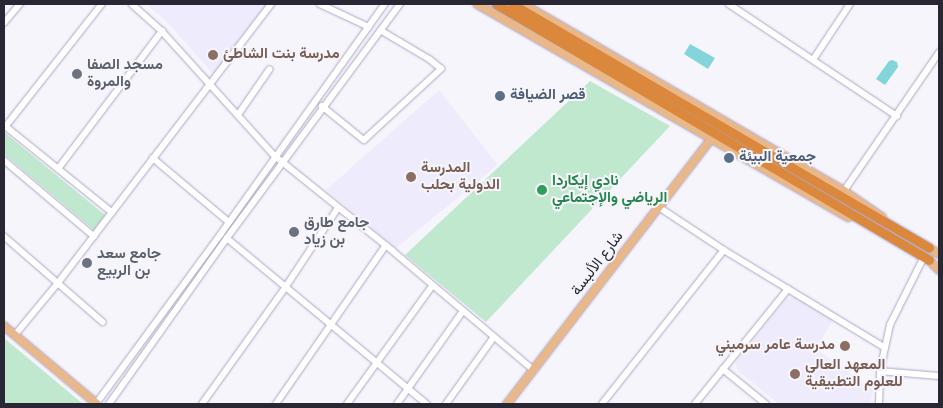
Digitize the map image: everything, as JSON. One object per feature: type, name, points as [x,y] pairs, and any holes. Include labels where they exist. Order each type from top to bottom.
[{"type":"highway","points":[[496,4],[886,229],[930,248]]},
{"type":"highway","points":[[512,4],[886,229],[926,258]]},
{"type":"main road","points":[[477,4],[710,140],[866,227],[886,229]]},
{"type":"main road","points":[[523,4],[844,191],[870,208],[886,229]]},
{"type":"main road","name":"شارع الألبسة","points":[[507,404],[710,140]]},
{"type":"main road","points":[[930,248],[939,250]]},
{"type":"main road","points":[[930,248],[939,254]]},
{"type":"main road","points":[[926,258],[939,265]]},
{"type":"main road","points":[[926,258],[939,270]]},
{"type":"main road","points":[[4,326],[97,404]]},
{"type":"street","points":[[4,23],[20,4]]},
{"type":"street","points":[[102,4],[5,125],[112,212]]},
{"type":"street","points":[[132,4],[162,31],[275,156],[386,245],[432,286],[534,370]]},
{"type":"street","points":[[15,336],[58,283],[272,4]]},
{"type":"street","points":[[320,4],[369,27]]},
{"type":"street","points":[[97,404],[384,4]]},
{"type":"street","points":[[110,404],[322,106],[400,4]]},
{"type":"street","points":[[729,4],[897,116]]},
{"type":"street","points":[[813,60],[850,4]]},
{"type":"street","points":[[58,169],[162,31]]},
{"type":"street","points":[[322,106],[364,140],[441,69],[430,60],[381,31]]},
{"type":"street","points":[[844,191],[939,54]]},
{"type":"street","points":[[238,115],[268,70]]},
{"type":"street","points":[[154,158],[229,222]]},
{"type":"street","points":[[4,160],[94,236]]},
{"type":"street","points":[[659,207],[724,250],[884,347]]},
{"type":"street","points":[[202,404],[285,288],[338,208]]},
{"type":"street","points":[[4,236],[103,322]]},
{"type":"street","points":[[227,238],[427,404]]},
{"type":"street","points":[[276,404],[332,326],[386,245]]},
{"type":"street","points":[[602,404],[724,250]]},
{"type":"street","points":[[879,404],[880,371],[884,347],[899,304],[926,258]]},
{"type":"street","points":[[347,404],[432,286]]},
{"type":"street","points":[[695,404],[788,289]]},
{"type":"street","points":[[397,404],[463,311]]},
{"type":"street","points":[[446,404],[494,337]]},
{"type":"street","points":[[724,369],[766,404]]},
{"type":"street","points":[[880,371],[939,376]]},
{"type":"shaded area","name":"مدرسة بنت الشاطئ","points":[[146,4],[268,4],[214,75],[167,22]]},
{"type":"shaded area","name":"المدرسة الدولية بحلب","points":[[439,90],[498,165],[396,248],[326,190]]},
{"type":"shaded area","points":[[794,297],[833,319],[816,349],[873,390],[870,404],[779,404],[737,370],[736,361],[787,298]]},
{"type":"green space","name":"نادي إيكاردا الرياضي والإجتماعي","points":[[590,81],[670,126],[486,322],[405,255]]},
{"type":"green space","points":[[4,132],[105,215],[94,230],[4,154]]},
{"type":"green space","points":[[4,338],[83,404],[4,404]]},
{"type":"water","points":[[690,44],[715,58],[708,69],[684,54]]},
{"type":"water","points":[[889,61],[897,62],[898,67],[885,85],[876,79]]},
{"type":"place","name":"مدرسة بنت الشاطئ","points":[[213,55]]},
{"type":"place","name":"مسجد الصفا والمروة","points":[[77,74]]},
{"type":"place","name":"قصر الضيافة","points":[[500,96]]},
{"type":"place","name":"جمعية البيئة","points":[[729,158]]},
{"type":"place","name":"المدرسة الدولية بحلب","points":[[411,177]]},
{"type":"place","name":"نادي إيكاردا الرياضي والإجتماعي","points":[[542,190]]},
{"type":"place","name":"جامع طارق بن زياد","points":[[294,232]]},
{"type":"place","name":"جامع سعد بن الربيع","points":[[87,263]]},
{"type":"place","name":"مدرسة عامر سرميني","points":[[845,346]]},
{"type":"place","name":"المعهد العالي للعلوم التطبيقية","points":[[795,374]]}]
